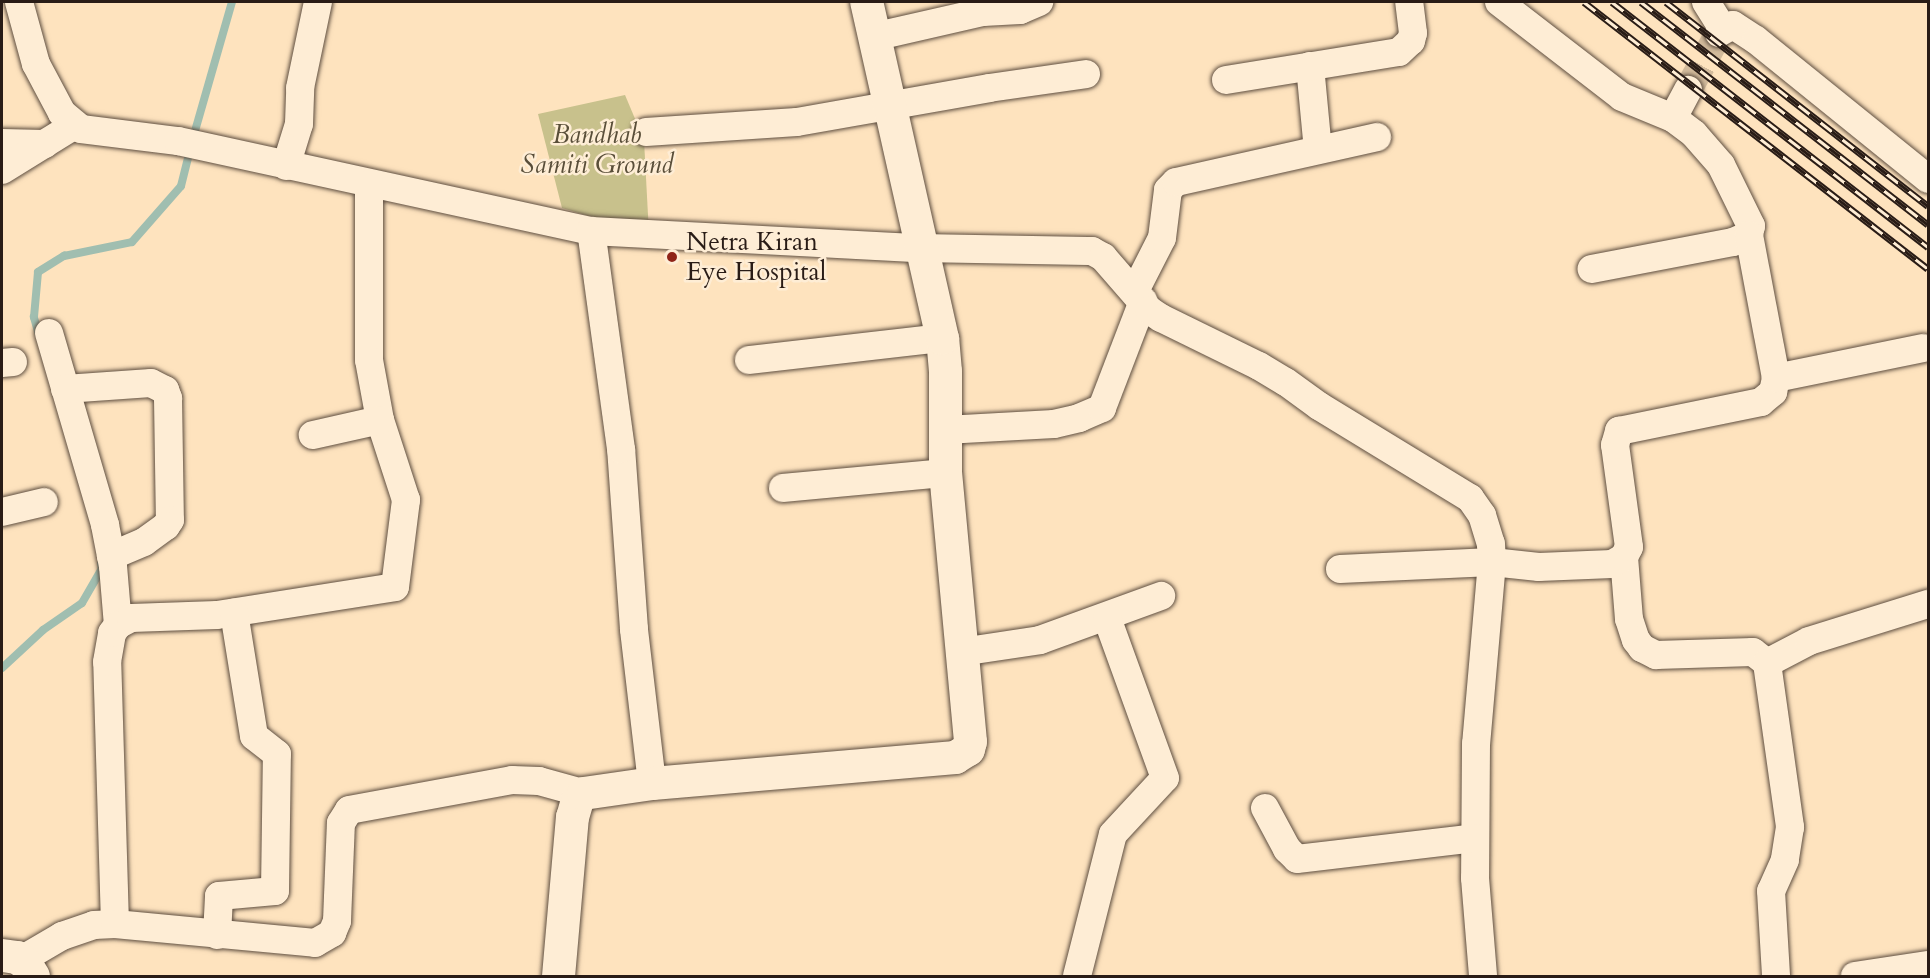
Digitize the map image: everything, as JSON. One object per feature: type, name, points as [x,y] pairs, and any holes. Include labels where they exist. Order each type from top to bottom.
[{"type":"street","points":[[19,2],[36,64],[57,106],[81,129],[190,144],[591,231],[919,248],[1092,251],[1103,257],[1161,318],[1259,366],[1470,498],[1486,525],[1491,544],[1492,562],[1479,682],[1475,838],[1483,976]]},
{"type":"street","points":[[286,166],[299,124],[300,88],[318,2]]},
{"type":"street","points":[[19,964],[77,929],[115,924],[315,943],[332,933],[337,921],[341,823],[343,816],[356,807],[512,780],[539,781],[583,793],[652,783],[955,757],[968,749],[970,741],[945,472],[942,339],[919,248],[866,2]]},
{"type":"street","points":[[873,37],[983,12],[1020,10],[1039,2]]},
{"type":"street","points":[[1226,80],[1399,52],[1411,41],[1413,33],[1409,2]]},
{"type":"street","points":[[1340,569],[1492,562],[1539,567],[1612,564],[1623,558],[1629,547],[1615,445],[1619,431],[1761,402],[1773,392],[1776,378],[1749,235],[1750,226],[1721,165],[1694,134],[1673,118],[1622,97],[1499,2]]},
{"type":"street","points":[[1706,2],[1721,31],[1734,25],[1756,40],[1929,179]]},
{"type":"street","points":[[1310,66],[1318,150]]},
{"type":"street","points":[[646,132],[797,122],[888,105],[1086,74]]},
{"type":"street","points":[[1673,118],[1688,90]]},
{"type":"street","points":[[2,170],[75,125]]},
{"type":"street","points":[[945,430],[1054,424],[1079,418],[1102,408],[1139,296],[1162,238],[1168,190],[1171,185],[1377,137]]},
{"type":"street","points":[[2,143],[45,144]]},
{"type":"street","points":[[115,924],[107,662],[112,633],[118,625],[131,618],[196,617],[234,613],[395,587],[406,500],[380,420],[369,360],[369,184]]},
{"type":"street","points":[[591,231],[621,450],[634,628],[652,783]]},
{"type":"street","points":[[1592,268],[1733,242],[1749,235]]},
{"type":"street","points":[[49,333],[111,556],[118,625]]},
{"type":"street","points":[[749,360],[942,339]]},
{"type":"street","points":[[1776,378],[1923,348]]},
{"type":"street","points":[[65,389],[151,383],[165,390],[168,398],[170,520],[166,526],[144,542],[111,556]]},
{"type":"street","points":[[313,435],[380,420]]},
{"type":"street","points":[[783,488],[945,472]]},
{"type":"street","points":[[2,512],[44,502]]},
{"type":"street","points":[[1623,558],[1629,619],[1636,640],[1642,648],[1656,655],[1753,652],[1767,663],[1790,827],[1785,860],[1772,891],[1776,976]]},
{"type":"street","points":[[961,652],[1040,640],[1107,618],[1161,596]]},
{"type":"street","points":[[1767,663],[1809,641],[1929,604]]},
{"type":"street","points":[[218,935],[219,896],[275,891],[277,754],[254,736],[234,613]]},
{"type":"street","points":[[1077,976],[1113,834],[1165,778],[1107,618]]},
{"type":"street","points":[[558,976],[572,816],[577,799],[583,793]]},
{"type":"street","points":[[1265,808],[1287,849],[1297,860],[1475,838]]},
{"type":"street","points":[[1855,976],[1929,965]]},
{"type":"green space","name":"Bandhab Samiti Ground","points":[[625,95],[644,140],[649,234],[562,208],[538,114]]},
{"type":"waterway","points":[[193,138],[232,2]]},
{"type":"waterway","points":[[39,335],[34,317],[38,272],[64,256],[132,242],[181,186],[190,150]]},
{"type":"waterway","points":[[2,668],[43,630],[82,603],[102,569],[101,564]]},
{"type":"tunnel","points":[[1688,90],[1719,33]]},
{"type":"railway","points":[[1584,2],[1928,269]]},
{"type":"railway","points":[[1612,2],[1928,247]]},
{"type":"railway","points":[[1641,2],[1928,225]]},
{"type":"railway","points":[[1666,2],[1928,206]]},
{"type":"place","name":"Netra Kiran Eye Hospital","points":[[672,257]]}]
